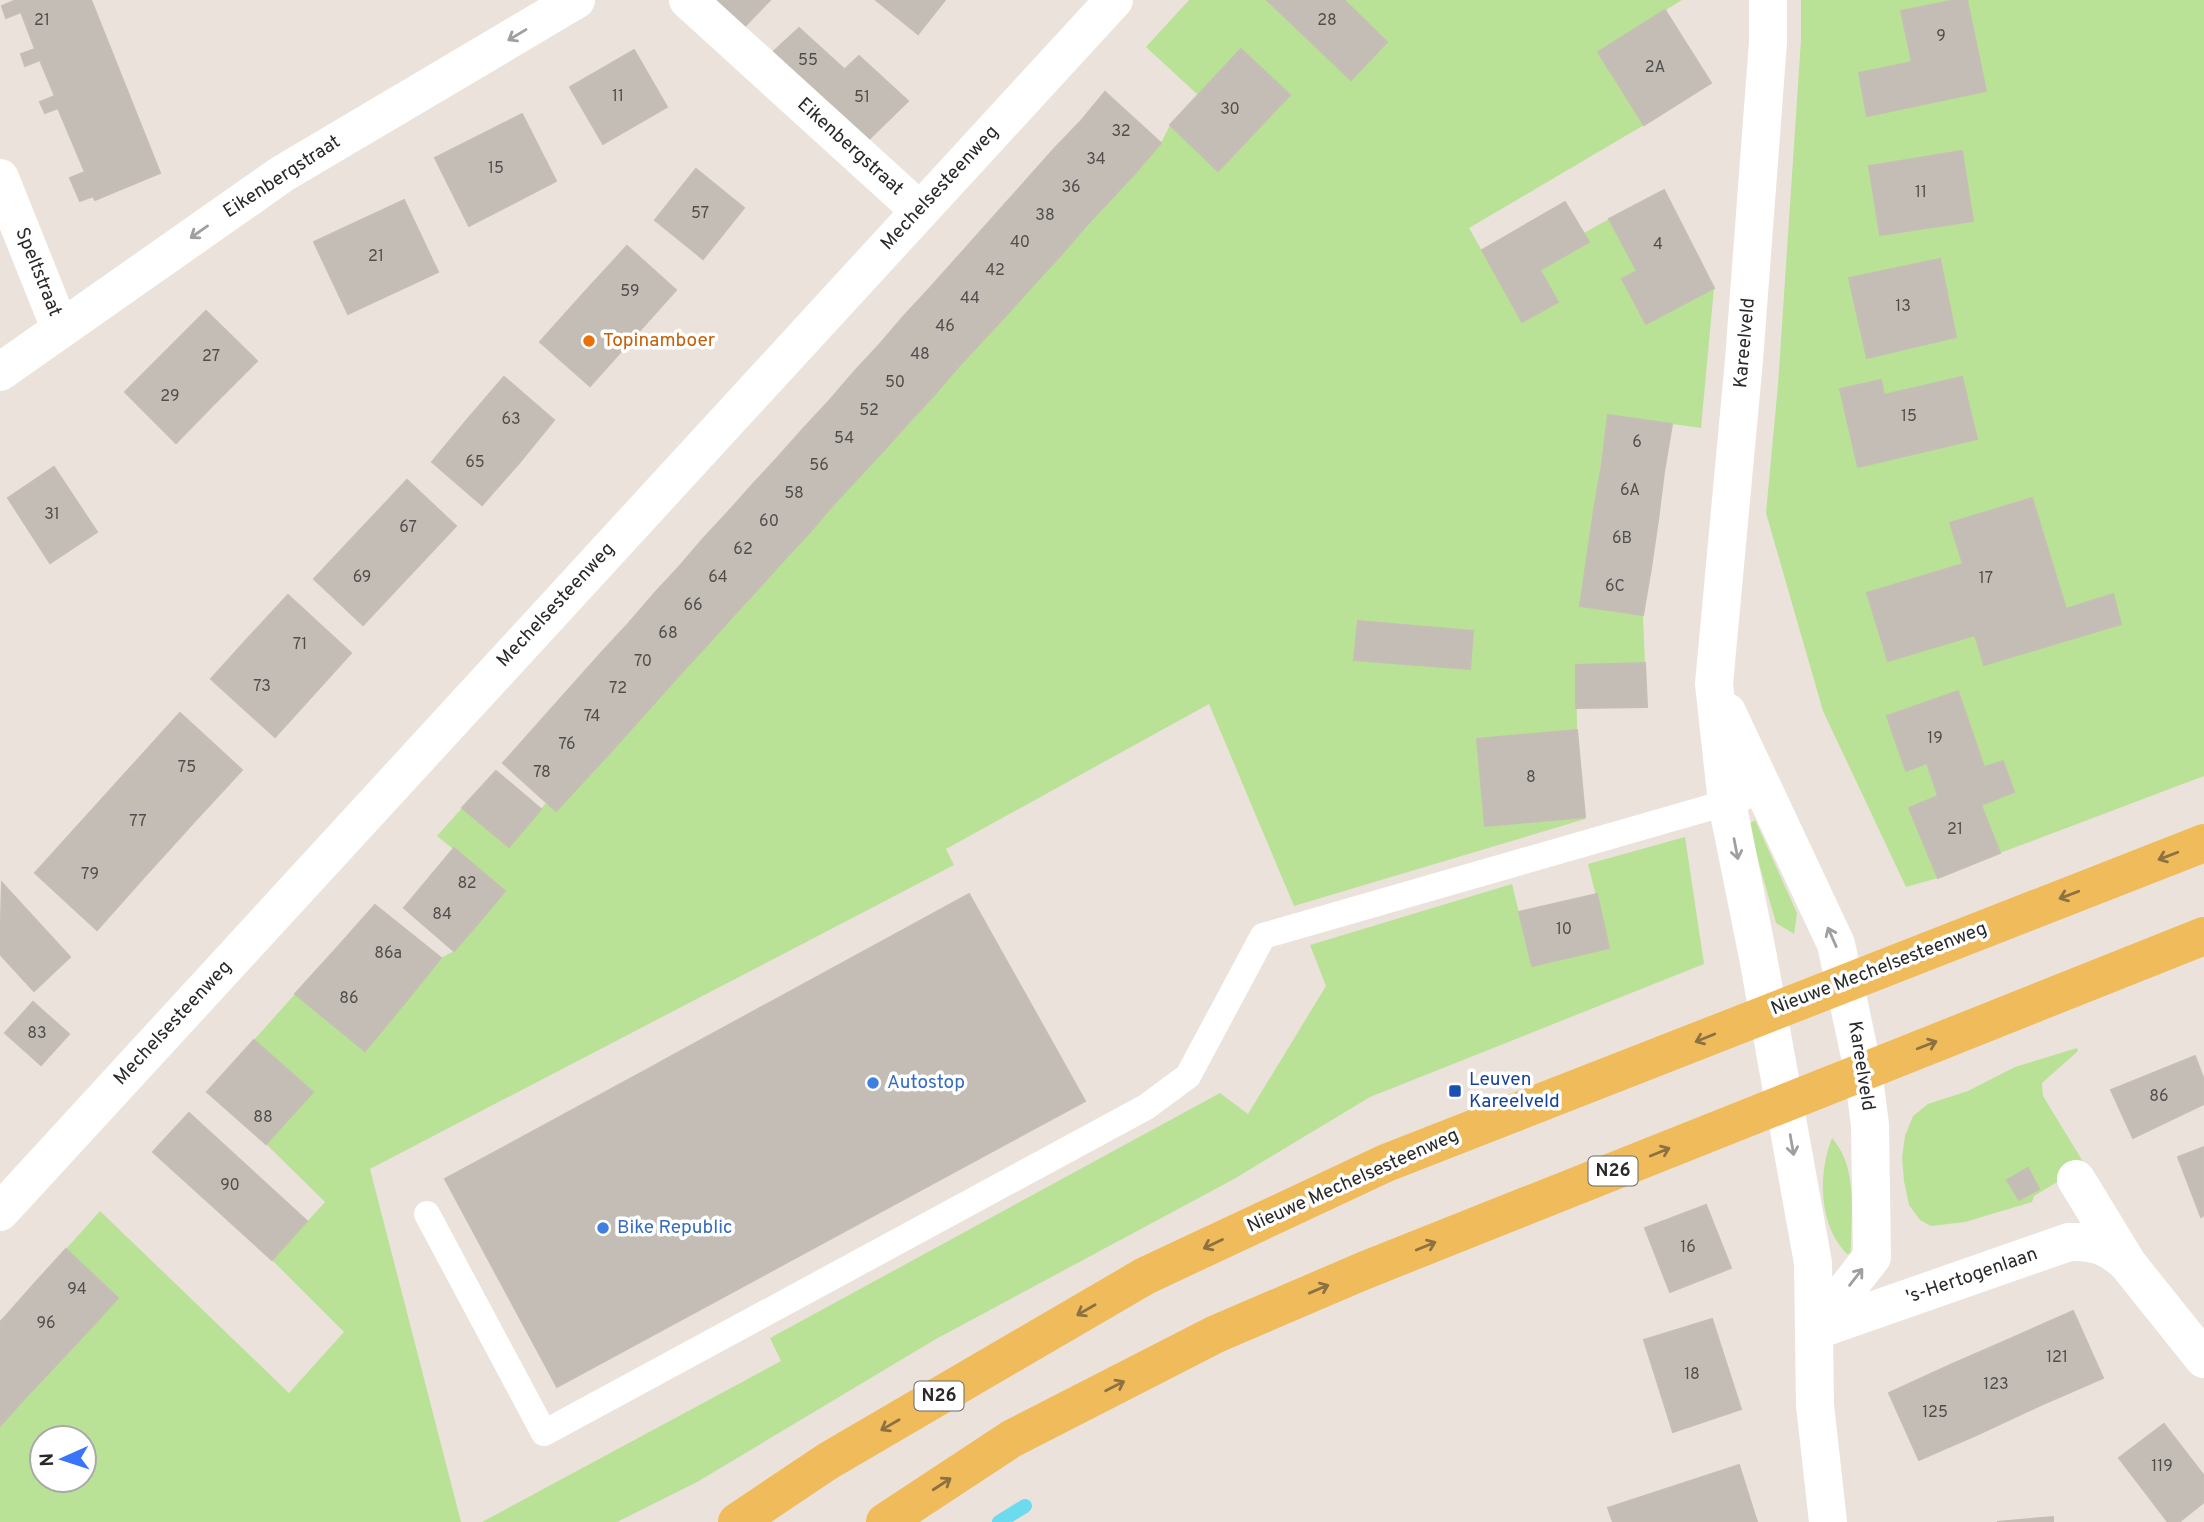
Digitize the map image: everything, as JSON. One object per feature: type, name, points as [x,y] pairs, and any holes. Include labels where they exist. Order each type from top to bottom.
[{"type":"main road","name":"Nieuwe Mechelsesteenweg","points":[[737,1522],[828,1461],[1145,1276],[1386,1163],[2204,843]]},
{"type":"main road","name":"N26","points":[[885,1522],[1011,1439],[1216,1334],[1363,1271],[1784,1101],[2204,936]]},
{"type":"street","name":"Eikenbergstraat","points":[[0,372],[282,174],[576,0]]},
{"type":"street","name":"Eikenbergstraat","points":[[688,0],[919,210]]},
{"type":"street","name":"Mechelsesteenweg","points":[[0,1212],[1114,0]]},
{"type":"street","name":"Kareelveld","points":[[1768,0],[1768,42],[1744,360],[1714,684],[1727,803],[1813,1263],[1815,1405],[1828,1522]]},
{"type":"street","name":"Speltstraat","points":[[0,178],[60,328]]},
{"type":"street","name":"Kareelveld","points":[[1714,684],[1836,944],[1863,1070],[1870,1125],[1872,1257],[1814,1331]]},
{"type":"street","name":"'s-Hertogenlaan","points":[[2076,1179],[2127,1263],[2204,1359]]},
{"type":"street","name":"'s-Hertogenlaan","points":[[1814,1331],[2069,1242],[2100,1244],[2127,1263]]},
{"type":"lane","points":[[427,1214],[544,1433],[1146,1107],[1188,1076],[1263,936],[1765,792]]},
{"type":"green space","points":[[1189,0],[1267,0],[1351,80],[1387,42],[1344,0],[1682,0],[1598,52],[1644,125],[1469,228],[1522,322],[1558,302],[1540,270],[1588,243],[1584,233],[1609,219],[1637,271],[1623,279],[1646,324],[1714,288],[1701,428],[1608,415],[1580,606],[1643,615],[1645,663],[1576,665],[1577,730],[1477,740],[1485,826],[1585,819],[1294,906],[1209,704],[946,849],[954,865],[370,1169],[461,1522],[0,1522],[0,1426],[118,1298],[66,1249],[100,1211],[289,1393],[344,1332],[272,1260],[325,1202],[266,1144],[313,1091],[254,1040],[295,994],[366,1051],[441,958],[454,951],[505,891],[437,836],[462,808],[509,847],[546,803],[556,811],[1137,171],[1161,143],[1170,125],[1218,171],[1289,95],[1242,49],[1198,95],[1146,47]]},
{"type":"green space","points":[[1801,0],[1955,0],[1912,62],[1859,73],[1868,116],[1986,91],[1967,0],[2204,0],[2204,776],[2000,853],[1981,805],[2014,792],[2003,761],[1984,767],[1958,692],[1888,716],[1906,770],[1927,763],[1938,796],[1910,808],[1938,878],[1906,887],[1823,711],[1766,513],[1778,385],[1801,40]],"holes":[[[1869,166],[1973,220],[1880,235]],[[1939,259],[1956,337],[1849,278]],[[1962,377],[1976,439],[1840,389],[1881,380],[1884,395]],[[2032,498],[2066,609],[2112,594],[2121,624],[1984,665],[1975,635],[1888,661],[1867,593],[1963,564],[1950,523]]]},
{"type":"green space","points":[[1755,820],[1797,913],[1794,934],[1776,923],[1748,825]]},
{"type":"green space","points":[[1685,837],[1704,964],[1370,1097],[1234,1179],[936,1339],[697,1482],[617,1522],[482,1522],[781,1361],[770,1338],[1220,1093],[1248,1114],[1326,986],[1310,945],[1512,884],[1532,966],[1609,948],[1588,864]]},
{"type":"green space","points":[[2077,1048],[2078,1051],[2042,1083],[2043,1096],[2085,1165],[2034,1196],[2032,1202],[1965,1222],[1931,1226],[1920,1220],[1909,1205],[1902,1157],[1905,1136],[1913,1116],[1928,1104],[1968,1091],[2015,1067]]},
{"type":"green space","points":[[1832,1138],[1846,1162],[1851,1190],[1851,1247],[1850,1253],[1847,1254],[1830,1229],[1823,1198],[1824,1167]]},
{"type":"building","points":[[16,0],[91,0],[160,173],[95,200],[93,196],[80,201],[70,178],[85,172],[58,108],[45,113],[40,102],[55,96],[40,60],[25,66],[21,54],[35,49],[21,12],[6,18],[2,6]]},
{"type":"building","points":[[713,0],[770,0],[744,27]]},
{"type":"building","points":[[876,0],[945,0],[918,34]]},
{"type":"building","points":[[1267,0],[1344,0],[1387,42],[1351,80]]},
{"type":"building","points":[[1967,0],[1986,91],[1867,116],[1859,73],[1912,62],[1901,11]]},
{"type":"building","points":[[1665,10],[1711,83],[1644,125],[1598,52]]},
{"type":"building","points":[[799,28],[844,69],[817,95],[772,53]]},
{"type":"building","points":[[1241,49],[1290,95],[1218,171],[1170,125]]},
{"type":"building","points":[[634,50],[667,107],[603,144],[570,87]]},
{"type":"building","points":[[859,56],[908,101],[867,141],[817,95]]},
{"type":"building","points":[[1105,92],[1161,143],[1137,171],[1081,121]]},
{"type":"building","points":[[522,114],[556,181],[469,226],[435,158]]},
{"type":"building","points":[[1081,121],[1137,171],[1111,199],[1055,148]]},
{"type":"building","points":[[1055,148],[1111,199],[1085,227],[1030,176]]},
{"type":"building","points":[[1962,151],[1973,221],[1880,235],[1869,166]]},
{"type":"building","points":[[696,169],[744,208],[703,259],[655,220]]},
{"type":"building","points":[[1030,176],[1085,227],[1061,255],[1005,204]]},
{"type":"building","points":[[1664,190],[1714,288],[1646,324],[1622,279],[1637,271],[1609,219]]},
{"type":"building","points":[[404,200],[438,272],[348,314],[314,242]]},
{"type":"building","points":[[1565,202],[1589,242],[1540,270],[1558,302],[1522,322],[1482,250]]},
{"type":"building","points":[[1005,204],[1061,255],[1035,283],[980,232]]},
{"type":"building","points":[[980,232],[1035,283],[1011,310],[955,260]]},
{"type":"building","points":[[627,246],[676,290],[633,338],[583,294]]},
{"type":"building","points":[[1940,259],[1956,337],[1867,358],[1849,278]]},
{"type":"building","points":[[955,260],[1011,310],[985,338],[930,288]]},
{"type":"building","points":[[930,288],[985,338],[959,366],[904,316]]},
{"type":"building","points":[[583,294],[633,338],[590,386],[540,342]]},
{"type":"building","points":[[206,311],[257,361],[216,402],[165,352]]},
{"type":"building","points":[[904,316],[959,366],[935,394],[880,344]]},
{"type":"building","points":[[880,344],[935,394],[909,422],[854,372]]},
{"type":"building","points":[[165,352],[216,402],[176,443],[125,392]]},
{"type":"building","points":[[854,372],[909,422],[884,450],[830,400]]},
{"type":"building","points":[[504,377],[554,420],[519,463],[467,420]]},
{"type":"building","points":[[1962,377],[1977,439],[1858,467],[1840,389],[1881,380],[1884,395]]},
{"type":"building","points":[[830,400],[884,450],[859,477],[804,428]]},
{"type":"building","points":[[1608,415],[1672,424],[1664,472],[1602,463]]},
{"type":"building","points":[[467,420],[519,463],[482,505],[432,462]]},
{"type":"building","points":[[804,428],[859,477],[833,505],[779,456]]},
{"type":"building","points":[[779,456],[833,505],[809,533],[754,483]]},
{"type":"building","points":[[1602,463],[1664,472],[1658,520],[1594,510]]},
{"type":"building","points":[[54,467],[97,532],[50,563],[8,498]]},
{"type":"building","points":[[407,480],[456,526],[409,576],[360,530]]},
{"type":"building","points":[[754,483],[809,533],[783,561],[729,511]]},
{"type":"building","points":[[2032,498],[2066,609],[2113,594],[2121,624],[1984,665],[1975,635],[1888,661],[1867,593],[1963,564],[1950,523]]},
{"type":"building","points":[[1594,510],[1658,520],[1651,568],[1587,558]]},
{"type":"building","points":[[729,511],[783,561],[758,589],[703,539]]},
{"type":"building","points":[[360,530],[409,576],[363,625],[314,579]]},
{"type":"building","points":[[703,539],[758,589],[733,616],[679,567]]},
{"type":"building","points":[[1587,558],[1651,568],[1643,615],[1580,606]]},
{"type":"building","points":[[679,567],[733,616],[707,645],[653,595]]},
{"type":"building","points":[[288,595],[351,653],[313,695],[250,636]]},
{"type":"building","points":[[653,595],[707,645],[682,672],[629,623]]},
{"type":"building","points":[[1358,621],[1473,631],[1470,669],[1354,660]]},
{"type":"building","points":[[629,623],[682,672],[657,700],[603,651]]},
{"type":"building","points":[[250,636],[313,695],[275,737],[211,679]]},
{"type":"building","points":[[603,651],[657,700],[632,728],[578,679]]},
{"type":"building","points":[[1645,663],[1647,707],[1576,708],[1576,665]]},
{"type":"building","points":[[578,679],[632,728],[607,756],[553,707]]},
{"type":"building","points":[[1958,691],[1984,767],[1934,784],[1927,763],[1906,771],[1887,716]]},
{"type":"building","points":[[553,707],[607,756],[581,784],[528,735]]},
{"type":"building","points":[[180,713],[242,770],[193,823],[131,767]]},
{"type":"building","points":[[1577,730],[1585,817],[1485,826],[1477,739]]},
{"type":"building","points":[[528,735],[581,784],[556,811],[503,763]]},
{"type":"building","points":[[2003,761],[2014,792],[1981,805],[2000,853],[1938,878],[1909,808],[1938,796],[1934,784]]},
{"type":"building","points":[[131,767],[193,823],[145,876],[83,820]]},
{"type":"building","points":[[496,771],[541,809],[509,847],[462,808]]},
{"type":"building","points":[[83,820],[145,876],[97,930],[35,873]]},
{"type":"building","points":[[454,848],[505,891],[480,921],[429,878]]},
{"type":"building","points":[[429,878],[480,921],[454,951],[404,908]]},
{"type":"building","points":[[2,883],[70,957],[34,991],[0,954]]},
{"type":"building","points":[[969,894],[1085,1101],[771,1271],[659,1063]]},
{"type":"building","points":[[1597,894],[1609,948],[1532,966],[1519,912]]},
{"type":"building","points":[[375,905],[441,958],[403,1005],[336,949]]},
{"type":"building","points":[[336,949],[403,1005],[365,1051],[295,994]]},
{"type":"building","points":[[33,1002],[69,1034],[41,1065],[5,1033]]},
{"type":"building","points":[[254,1040],[313,1092],[266,1144],[207,1092]]},
{"type":"building","points":[[2195,1056],[2204,1080],[2204,1104],[2133,1138],[2111,1090]]},
{"type":"building","points":[[659,1063],[771,1271],[557,1387],[445,1179]]},
{"type":"building","points":[[189,1113],[307,1221],[272,1260],[153,1152]]},
{"type":"building","points":[[2204,1147],[2204,1215],[2201,1217],[2178,1157]]},
{"type":"building","points":[[2028,1168],[2039,1189],[2019,1200],[2007,1180]]},
{"type":"building","points":[[1706,1205],[1731,1268],[1670,1292],[1645,1228]]},
{"type":"building","points":[[66,1249],[118,1298],[87,1332],[35,1283]]},
{"type":"building","points":[[35,1283],[87,1332],[56,1365],[5,1317]]},
{"type":"building","points":[[2073,1311],[2103,1378],[2041,1405],[2012,1338]]},
{"type":"building","points":[[5,1317],[56,1365],[25,1398],[0,1375],[0,1322]]},
{"type":"building","points":[[1712,1319],[1741,1409],[1673,1432],[1644,1340]]},
{"type":"building","points":[[2012,1338],[2041,1405],[1981,1433],[1950,1365]]},
{"type":"building","points":[[1950,1365],[1981,1433],[1919,1460],[1889,1393]]},
{"type":"building","points":[[0,1375],[25,1398],[0,1426]]},
{"type":"building","points":[[2164,1424],[2204,1476],[2204,1502],[2179,1522],[2168,1522],[2119,1458]]},
{"type":"building","points":[[1739,1465],[1757,1522],[1613,1522],[1608,1508]]},
{"type":"building","points":[[2053,1517],[2053,1522],[1997,1522]]},
{"type":"waterway","points":[[999,1522],[1025,1506]]},
{"type":"place","name":"Topinamboer","points":[[589,341]]},
{"type":"place","name":"Autostop","points":[[873,1083]]},
{"type":"place","name":"Leuven Kareelveld","points":[[1455,1091]]},
{"type":"place","name":"Bike Republic","points":[[603,1228]]}]
